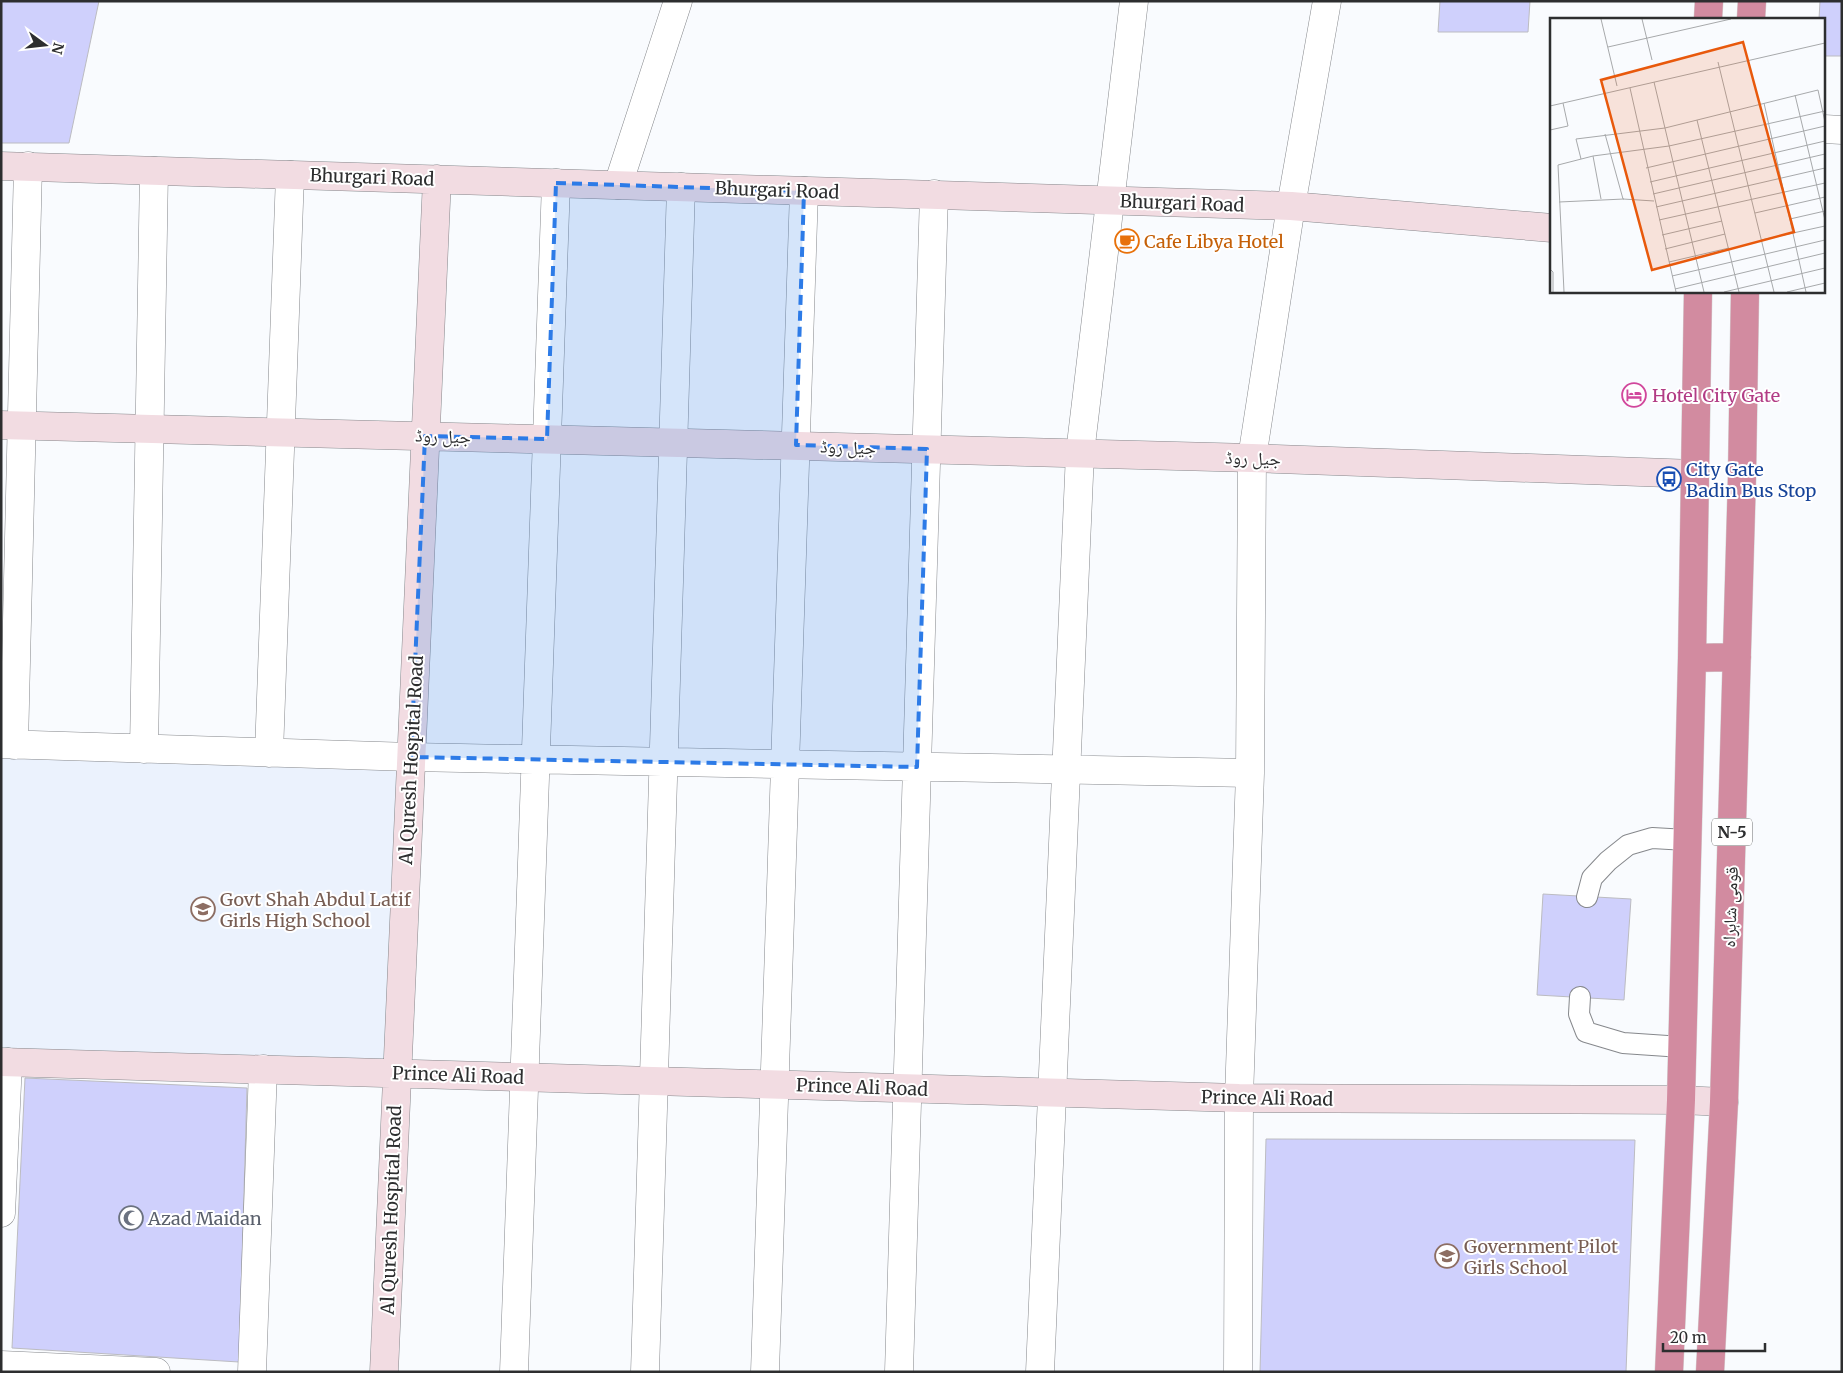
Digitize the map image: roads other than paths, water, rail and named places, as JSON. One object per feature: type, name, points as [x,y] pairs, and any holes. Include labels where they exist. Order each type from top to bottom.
[{"type":"highway","points":[[1708,18],[1709,1]]},
{"type":"highway","points":[[1751,18],[1752,1]]},
{"type":"highway","name":"N-5","points":[[1669,1372],[1681,1100],[1688,840],[1698,292]]},
{"type":"highway","name":"قومی شاہراہ","points":[[1710,1372],[1724,1102],[1737,657],[1744,292]]},
{"type":"highway","points":[[1692,658],[1737,657]]},
{"type":"street","points":[[618,185],[678,1]]},
{"type":"street","points":[[1040,1372],[1080,454],[1134,1]]},
{"type":"street","points":[[1238,1372],[1239,1098],[1250,773],[1252,458],[1291,206],[1327,1]]},
{"type":"street","points":[[1826,129],[1842,130]]},
{"type":"street","name":"Bhurgari Road","points":[[1,166],[934,194],[1111,202],[1291,206],[1550,228]]},
{"type":"street","points":[[28,166],[11,425],[8,745],[535,760],[1250,773]]},
{"type":"street","points":[[144,749],[154,170]]},
{"type":"street","points":[[269,753],[290,175]]},
{"type":"street","name":"Al Quresh Hospital Road","points":[[384,1372],[437,179]]},
{"type":"street","points":[[514,1372],[556,183]]},
{"type":"street","points":[[645,1372],[680,187]]},
{"type":"street","points":[[765,1372],[804,191]]},
{"type":"street","points":[[899,1372],[934,194]]},
{"type":"street","name":"جیل روڈ","points":[[11,425],[1252,458],[1695,474]]},
{"type":"street","points":[[1,1213],[5,1062]]},
{"type":"street","name":"Prince Ali Road","points":[[5,1062],[1239,1098],[1681,1100],[1724,1102]]},
{"type":"street","points":[[252,1372],[263,1069]]},
{"type":"street","points":[[1,1365],[156,1372]]},
{"type":"lane","points":[[1587,897],[1592,878],[1608,860],[1628,845],[1652,838],[1688,840]]},
{"type":"lane","points":[[1580,998],[1579,1014],[1586,1032],[1623,1043],[1682,1047]]},
{"type":"place","name":"Cafe Libya Hotel","points":[[1127,241]]},
{"type":"place","name":"Hotel City Gate","points":[[1634,395]]},
{"type":"place","name":"City Gate Badin Bus Stop","points":[[1669,479]]},
{"type":"place","name":"Govt Shah Abdul Latif Girls High School","points":[[203,909]]},
{"type":"place","name":"Azad Maidan","points":[[131,1218]]},
{"type":"place","name":"Government Pilot Girls School","points":[[1447,1256]]}]
